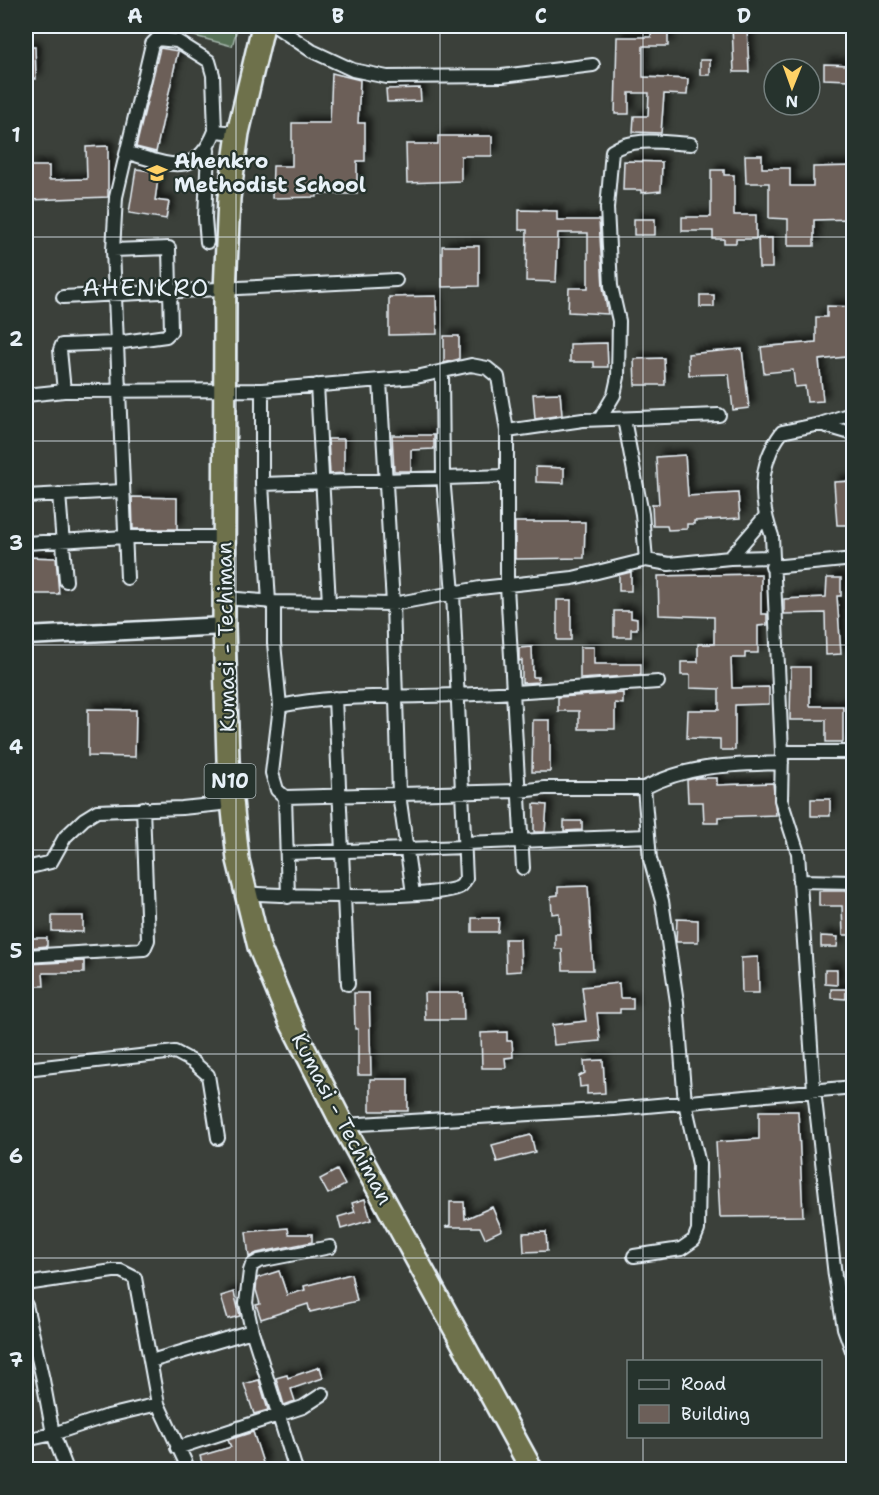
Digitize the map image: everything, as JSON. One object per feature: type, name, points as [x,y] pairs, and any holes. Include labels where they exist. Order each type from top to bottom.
[{"type":"highway","name":"Kumasi - Techiman","points":[[263,26],[238,132],[229,198],[225,291],[224,626],[231,803],[245,893],[259,947],[281,1001],[343,1125],[532,1470]]},
{"type":"main road","points":[[26,636],[224,626]]},
{"type":"street","points":[[275,26],[312,51],[365,74],[387,77],[502,75],[593,65]]},
{"type":"street","points":[[127,578],[113,250],[116,197],[152,44],[157,39],[177,41],[197,51],[209,61],[213,75],[215,131],[208,150],[205,218],[207,242]]},
{"type":"street","points":[[215,131],[238,132]]},
{"type":"street","points":[[600,419],[614,395],[618,377],[619,321],[611,286],[607,208],[612,151],[621,145],[637,141],[691,144]]},
{"type":"street","points":[[128,153],[181,165],[197,159],[208,150]]},
{"type":"street","points":[[64,391],[60,350],[62,345],[116,343],[170,334],[169,248],[113,250]]},
{"type":"street","points":[[63,297],[170,294],[396,280]]},
{"type":"street","points":[[26,395],[64,391],[262,390],[380,381],[442,373],[471,365],[488,368],[498,377],[507,431],[507,586],[524,868]]},
{"type":"street","points":[[245,893],[288,897],[413,894],[450,891],[461,886],[466,879],[459,695],[443,476],[442,373]]},
{"type":"street","points":[[380,381],[393,604],[399,794],[413,894]]},
{"type":"street","points":[[317,385],[329,603]]},
{"type":"street","points":[[262,390],[262,484],[280,706],[272,773],[277,790],[285,797],[463,791],[519,792],[545,788],[644,788],[663,778],[697,768],[854,752]]},
{"type":"street","points":[[854,413],[820,424],[782,432],[768,450],[762,482],[765,517],[772,536],[782,758],[781,800],[798,853],[814,1090],[835,1276],[844,1328],[854,1356]]},
{"type":"street","points":[[507,431],[545,424],[600,419],[719,415]]},
{"type":"street","points":[[624,419],[642,514],[646,560]]},
{"type":"street","points":[[820,424],[854,434]]},
{"type":"street","points":[[262,484],[443,476],[506,476]]},
{"type":"street","points":[[26,496],[122,491]]},
{"type":"street","points":[[59,494],[66,581]]},
{"type":"street","points":[[730,558],[765,517]]},
{"type":"street","points":[[26,543],[125,537],[223,537]]},
{"type":"street","points":[[225,598],[272,602],[393,604],[453,593],[573,578],[646,560],[669,564],[730,558],[772,562],[854,559]]},
{"type":"street","points":[[280,706],[312,699],[376,695],[397,698],[459,695],[658,682]]},
{"type":"street","points":[[335,698],[348,984]]},
{"type":"street","points":[[634,1256],[681,1249],[693,1240],[699,1230],[699,1164],[685,1103],[677,1002],[662,901],[650,859],[644,788]]},
{"type":"street","points":[[285,797],[288,897]]},
{"type":"street","points":[[26,868],[51,862],[65,837],[84,819],[97,811],[182,808],[231,803]]},
{"type":"street","points":[[26,956],[144,949],[148,940],[143,808]]},
{"type":"street","points":[[287,853],[465,845],[522,840],[648,836]]},
{"type":"street","points":[[799,881],[854,882]]},
{"type":"street","points":[[26,974],[26,1002]]},
{"type":"street","points":[[26,1070],[175,1052],[192,1061],[208,1075],[218,1138]]},
{"type":"street","points":[[343,1125],[614,1109],[854,1087]]},
{"type":"street","points":[[296,1470],[252,1331],[246,1303],[252,1265],[260,1261],[330,1247]]},
{"type":"street","points":[[26,1284],[112,1271],[121,1271],[135,1278],[158,1404],[189,1470]]},
{"type":"street","points":[[26,1305],[44,1380],[52,1434],[67,1470]]},
{"type":"street","points":[[151,1361],[252,1331]]},
{"type":"street","points":[[177,1448],[280,1415],[309,1404],[323,1394]]},
{"type":"street","points":[[26,1440],[158,1404]]},
{"type":"green space","points":[[157,26],[238,26],[232,46]]},
{"type":"building","points":[[652,26],[668,27],[668,46],[643,46],[643,77],[688,79],[687,95],[664,94],[661,133],[633,132],[634,116],[648,116],[649,93],[629,93],[629,114],[615,114],[617,37],[651,37]]},
{"type":"building","points":[[732,26],[747,26],[749,72],[734,72]]},
{"type":"building","points":[[26,47],[35,47],[36,79],[26,79]]},
{"type":"building","points":[[160,48],[178,51],[156,152],[136,147]]},
{"type":"building","points":[[700,60],[710,60],[710,75],[700,75]]},
{"type":"building","points":[[824,64],[849,65],[849,80],[824,79]]},
{"type":"building","points":[[332,73],[360,80],[358,123],[365,123],[365,161],[357,161],[357,194],[317,194],[317,197],[272,198],[273,166],[292,166],[292,123],[330,123]]},
{"type":"building","points":[[420,88],[421,101],[387,102],[386,89]]},
{"type":"building","points":[[438,136],[492,136],[492,156],[461,156],[461,181],[407,183],[406,144],[438,144]]},
{"type":"building","points":[[108,146],[108,197],[30,200],[30,166],[49,166],[49,180],[87,179],[86,147]]},
{"type":"building","points":[[745,155],[762,155],[762,168],[790,168],[790,186],[813,186],[813,167],[854,166],[854,219],[814,220],[814,246],[788,246],[788,219],[769,218],[769,183],[746,183]]},
{"type":"building","points":[[624,161],[662,162],[661,191],[641,193],[641,190],[623,190]]},
{"type":"building","points":[[136,169],[159,172],[155,200],[169,202],[166,219],[129,213]]},
{"type":"building","points":[[711,170],[724,170],[724,175],[734,175],[734,215],[756,215],[756,239],[736,239],[736,243],[724,243],[724,239],[713,239],[713,231],[682,231],[682,217],[711,217]]},
{"type":"building","points":[[519,210],[557,211],[557,220],[599,220],[603,287],[608,314],[568,312],[569,288],[588,288],[588,233],[558,233],[556,282],[526,281],[527,230],[519,230]]},
{"type":"building","points":[[634,219],[655,219],[655,235],[634,235]]},
{"type":"building","points":[[758,238],[772,238],[772,268],[759,268]]},
{"type":"building","points":[[442,246],[479,246],[479,286],[442,287]]},
{"type":"building","points":[[700,295],[714,295],[714,307],[700,307]]},
{"type":"building","points":[[436,296],[437,334],[389,335],[389,297]]},
{"type":"building","points":[[827,306],[854,307],[854,356],[819,360],[823,401],[807,402],[805,386],[795,387],[793,370],[764,373],[761,347],[816,342],[816,317],[827,317]]},
{"type":"building","points":[[444,336],[459,336],[459,359],[444,363]]},
{"type":"building","points":[[607,343],[608,367],[594,367],[594,362],[570,362],[570,344]]},
{"type":"building","points":[[742,349],[749,408],[733,410],[729,374],[689,375],[688,354]]},
{"type":"building","points":[[664,358],[665,385],[635,385],[634,359]]},
{"type":"building","points":[[560,393],[562,415],[535,419],[533,394]]},
{"type":"building","points":[[392,435],[434,435],[434,449],[411,450],[411,471],[394,471]]},
{"type":"building","points":[[328,439],[344,439],[344,473],[330,474]]},
{"type":"building","points":[[685,455],[688,496],[738,493],[740,518],[694,521],[694,524],[687,524],[687,529],[668,530],[667,526],[653,526],[652,504],[659,504],[656,457]]},
{"type":"building","points":[[536,467],[564,468],[564,483],[536,482]]},
{"type":"building","points":[[854,481],[854,497],[850,498],[851,525],[837,525],[834,482]]},
{"type":"building","points":[[132,497],[177,498],[177,529],[133,529]]},
{"type":"building","points":[[515,522],[585,522],[584,558],[515,559]]},
{"type":"building","points":[[26,557],[56,558],[59,594],[26,594]]},
{"type":"building","points":[[631,572],[631,591],[619,591],[619,575]]},
{"type":"building","points":[[761,574],[761,614],[767,614],[767,625],[758,626],[758,653],[745,653],[745,658],[731,658],[732,688],[769,687],[769,704],[735,705],[735,750],[720,750],[720,739],[687,738],[688,710],[719,710],[719,689],[690,688],[690,675],[681,675],[681,662],[698,662],[698,644],[714,644],[714,617],[659,615],[658,576]]},
{"type":"building","points":[[827,578],[841,578],[841,596],[837,596],[841,654],[826,655],[825,613],[784,614],[784,599],[826,597]]},
{"type":"building","points":[[557,600],[571,600],[571,640],[557,640]]},
{"type":"building","points":[[614,611],[631,611],[631,618],[637,619],[637,629],[631,629],[631,637],[614,637]]},
{"type":"building","points":[[532,647],[533,677],[538,677],[538,682],[522,683],[522,660],[519,661],[519,648]]},
{"type":"building","points":[[580,647],[594,647],[594,664],[641,664],[641,675],[580,679]]},
{"type":"building","points":[[791,667],[810,667],[810,706],[843,706],[843,742],[826,742],[826,720],[790,720]]},
{"type":"building","points":[[623,693],[623,704],[615,703],[615,729],[579,729],[579,711],[558,711],[558,697]]},
{"type":"building","points":[[88,709],[136,710],[135,757],[88,756]]},
{"type":"building","points":[[533,720],[550,720],[550,772],[532,772]]},
{"type":"building","points":[[717,778],[717,785],[773,783],[776,815],[718,817],[718,823],[704,823],[703,802],[688,802],[687,780]]},
{"type":"building","points":[[811,799],[830,799],[830,816],[811,816]]},
{"type":"building","points":[[534,804],[547,805],[545,832],[534,832]]},
{"type":"building","points":[[564,821],[582,821],[582,830],[564,831]]},
{"type":"building","points":[[588,886],[593,970],[563,970],[562,949],[555,949],[555,934],[560,934],[559,913],[552,914],[551,896],[558,895],[558,887]]},
{"type":"building","points":[[819,891],[854,891],[854,935],[843,935],[842,906],[819,906]]},
{"type":"building","points":[[52,916],[83,916],[83,932],[52,931]]},
{"type":"building","points":[[472,918],[499,918],[498,932],[472,932]]},
{"type":"building","points":[[677,919],[698,920],[698,942],[676,942]]},
{"type":"building","points":[[821,936],[838,937],[837,947],[821,947]]},
{"type":"building","points":[[29,938],[47,938],[47,946],[28,948]]},
{"type":"building","points":[[505,939],[520,939],[521,971],[506,972]]},
{"type":"building","points":[[758,957],[759,993],[742,993],[741,958]]},
{"type":"building","points":[[84,961],[84,973],[43,973],[44,986],[34,986],[33,970],[28,964]]},
{"type":"building","points":[[825,970],[837,970],[837,985],[825,984]]},
{"type":"building","points":[[619,983],[620,998],[633,998],[633,1009],[620,1009],[620,1013],[597,1013],[600,1041],[554,1045],[552,1025],[586,1021],[582,987]]},
{"type":"building","points":[[831,989],[846,989],[846,999],[831,998]]},
{"type":"building","points":[[354,993],[369,993],[371,1075],[358,1075],[358,1029],[355,1029]]},
{"type":"building","points":[[424,993],[463,993],[464,1020],[425,1020]]},
{"type":"building","points":[[507,1032],[507,1041],[512,1041],[513,1057],[505,1058],[506,1068],[482,1068],[481,1033]]},
{"type":"building","points":[[603,1060],[605,1093],[587,1094],[587,1086],[580,1087],[579,1076],[585,1073],[584,1061]]},
{"type":"building","points":[[370,1079],[408,1079],[408,1111],[370,1111]]},
{"type":"building","points":[[759,1111],[798,1111],[803,1216],[720,1217],[716,1142],[759,1139]]},
{"type":"building","points":[[531,1135],[535,1152],[497,1162],[492,1145]]},
{"type":"building","points":[[337,1170],[345,1185],[328,1194],[320,1179]]},
{"type":"building","points":[[365,1199],[371,1220],[341,1229],[338,1217],[355,1212],[352,1203]]},
{"type":"building","points":[[450,1202],[464,1202],[465,1219],[492,1207],[502,1230],[485,1238],[480,1227],[445,1227],[450,1225]]},
{"type":"building","points":[[288,1228],[289,1234],[312,1234],[312,1242],[257,1253],[249,1257],[246,1232]]},
{"type":"building","points":[[546,1232],[547,1251],[524,1252],[523,1233]]},
{"type":"building","points":[[279,1271],[287,1295],[305,1290],[304,1286],[351,1274],[357,1301],[310,1312],[308,1304],[261,1319],[256,1305],[260,1304],[256,1290],[257,1278]]},
{"type":"building","points":[[234,1292],[240,1316],[228,1319],[221,1296]]},
{"type":"building","points":[[320,1367],[323,1378],[291,1389],[295,1401],[284,1405],[276,1378],[287,1375],[288,1378]]},
{"type":"building","points":[[259,1380],[268,1410],[254,1414],[244,1384]]},
{"type":"building","points":[[253,1432],[264,1466],[253,1470],[204,1470],[200,1456],[231,1447],[228,1440]]},
{"type":"place","name":"Ahenkro Methodist School","points":[[157,173]]},
{"type":"district","name":"AHENKRO","points":[[146,288]]}]
